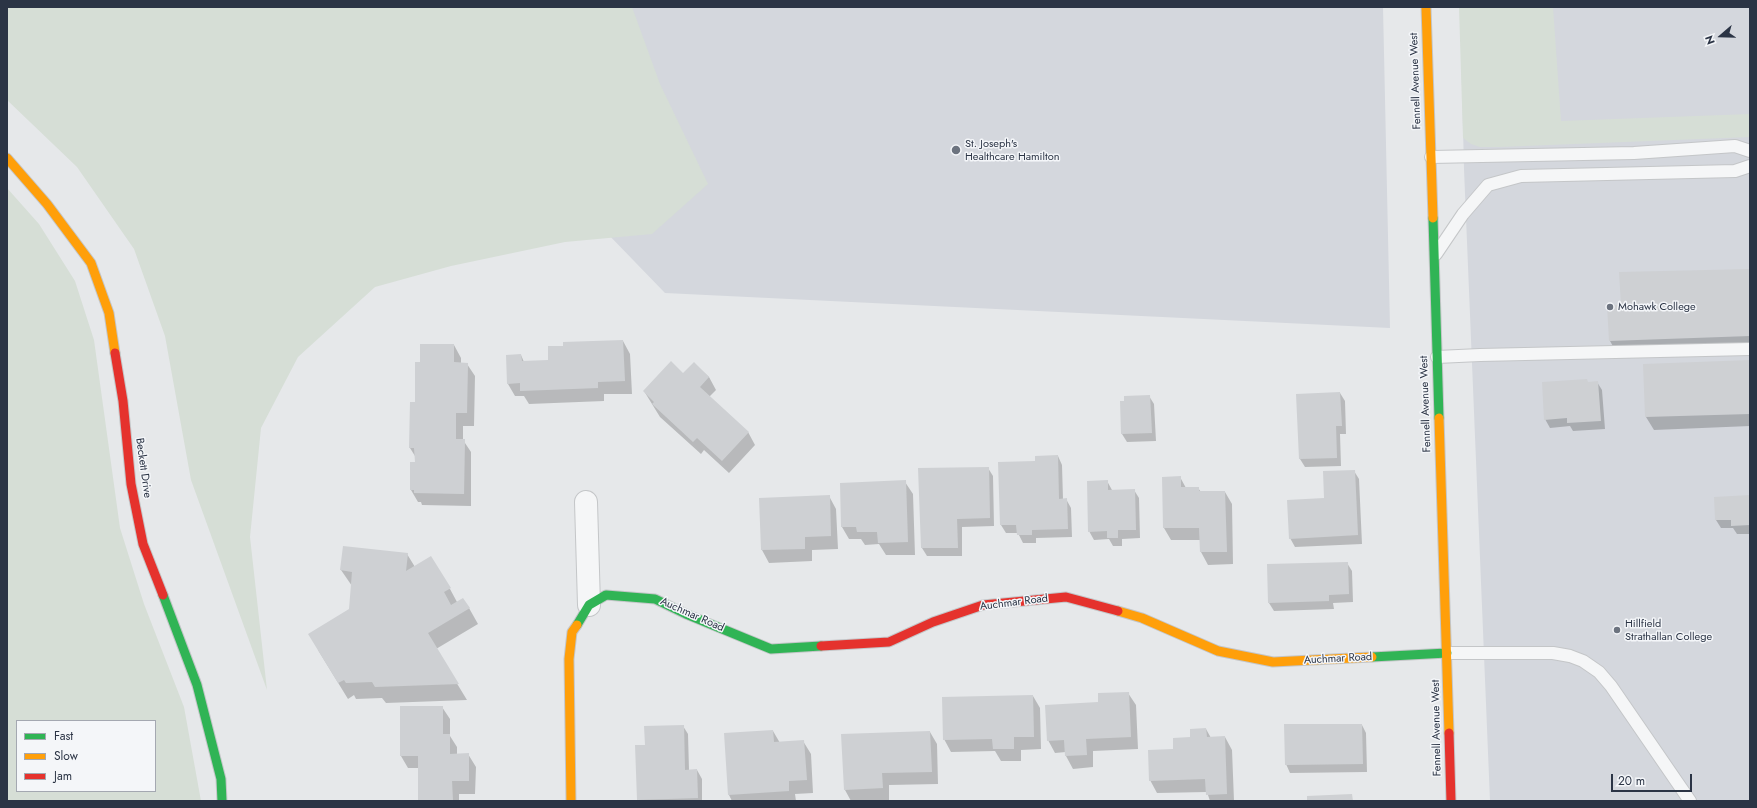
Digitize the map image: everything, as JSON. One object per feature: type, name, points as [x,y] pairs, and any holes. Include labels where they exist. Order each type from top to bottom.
[{"type":"main road","name":"Fennell Avenue West","points":[[1426,7],[1435,255],[1441,525],[1447,653],[1451,801]]},
{"type":"main road","name":"Beckett Drive","points":[[7,158],[47,204],[90,263],[109,313],[123,401],[131,484],[144,544],[197,685],[221,779],[222,801]]},
{"type":"main road","name":"Auchmar Road","points":[[571,801],[569,659],[572,632],[589,605],[606,595],[655,599],[686,614],[771,649],[889,642],[933,622],[983,604],[1066,597],[1142,618],[1218,651],[1273,662],[1447,653]]},
{"type":"street","points":[[586,502],[589,605]]},
{"type":"lane","points":[[1431,157],[1634,153],[1735,146],[1750,151]]},
{"type":"lane","points":[[1435,255],[1464,214],[1488,185],[1521,176],[1735,171],[1750,166]]},
{"type":"lane","points":[[1437,357],[1480,354],[1750,349]]},
{"type":"lane","points":[[1447,653],[1553,654],[1570,656],[1583,661],[1599,672],[1611,686],[1690,801]]},
{"type":"shaded area","points":[[7,7],[632,7],[660,84],[708,184],[652,234],[565,242],[451,266],[375,287],[298,357],[261,428],[250,537],[267,690],[191,480],[165,336],[134,249],[77,167],[7,100]]},
{"type":"shaded area","name":"St. Joseph's Healthcare Hamilton","points":[[388,7],[1383,7],[1390,328],[665,293]]},
{"type":"shaded area","points":[[1459,7],[1553,7],[1561,121],[1750,114],[1750,137],[1499,147],[1480,147],[1471,144],[1463,138]]},
{"type":"shaded area","points":[[1460,7],[1750,7],[1750,801],[1490,801],[1464,169]]},
{"type":"shaded area","points":[[7,188],[39,224],[75,281],[94,340],[120,528],[144,604],[184,707],[201,801],[7,801]]},
{"type":"building","points":[[1750,269],[1750,336],[1609,341],[1607,305],[1621,305],[1619,272]]},
{"type":"building","points":[[623,340],[625,381],[598,382],[598,388],[520,391],[520,383],[507,384],[506,355],[521,354],[522,361],[548,360],[548,346],[563,346],[563,342]]},
{"type":"building","points":[[420,344],[454,344],[454,362],[468,363],[467,413],[456,413],[456,439],[465,439],[464,494],[414,493],[414,490],[410,490],[410,462],[415,462],[414,448],[409,448],[410,402],[415,402],[415,362],[420,362]]},
{"type":"building","points":[[1750,360],[1750,414],[1645,417],[1643,364]]},
{"type":"building","points":[[671,361],[683,373],[694,362],[709,377],[700,387],[749,432],[722,461],[697,438],[693,442],[652,404],[654,402],[643,391]]},
{"type":"building","points":[[1587,379],[1588,382],[1598,381],[1601,421],[1567,423],[1567,418],[1544,420],[1542,382]]},
{"type":"building","points":[[1340,392],[1342,426],[1336,426],[1337,458],[1299,459],[1296,394]]},
{"type":"building","points":[[1150,395],[1152,433],[1121,434],[1120,401],[1124,401],[1124,396]]},
{"type":"building","points":[[1058,455],[1059,499],[1067,498],[1068,529],[1032,530],[1032,535],[1017,535],[1016,525],[1000,525],[998,462],[1035,461],[1035,456]]},
{"type":"building","points":[[989,467],[990,518],[957,519],[958,548],[921,548],[918,468]]},
{"type":"building","points":[[1355,470],[1358,535],[1289,539],[1287,500],[1324,498],[1323,471]]},
{"type":"building","points":[[1181,476],[1181,487],[1199,487],[1199,491],[1225,491],[1227,552],[1200,552],[1199,528],[1163,528],[1162,477]]},
{"type":"building","points":[[906,480],[908,542],[878,543],[877,532],[857,532],[856,527],[841,527],[840,483]]},
{"type":"building","points":[[1108,480],[1108,490],[1135,489],[1136,530],[1118,530],[1118,538],[1107,538],[1107,531],[1088,532],[1087,481]]},
{"type":"building","points":[[830,495],[831,536],[805,537],[805,549],[761,550],[759,498]]},
{"type":"building","points":[[1750,495],[1750,525],[1731,526],[1731,520],[1715,520],[1714,497]]},
{"type":"building","points":[[343,546],[408,553],[406,571],[431,556],[451,588],[444,592],[451,605],[463,598],[470,608],[428,633],[459,684],[375,687],[372,682],[346,683],[344,680],[338,683],[308,634],[349,609],[352,572],[340,570]]},
{"type":"building","points":[[1348,562],[1349,594],[1329,595],[1329,601],[1268,603],[1267,564]]},
{"type":"building","points":[[1129,692],[1131,737],[1086,739],[1087,755],[1065,756],[1064,740],[1047,741],[1045,705],[1098,702],[1098,693]]},
{"type":"building","points":[[1033,695],[1034,737],[1014,737],[1014,749],[993,749],[992,739],[943,740],[942,697]]},
{"type":"building","points":[[400,706],[443,706],[443,734],[450,734],[450,754],[469,753],[469,781],[452,781],[453,801],[418,801],[418,756],[400,756]]},
{"type":"building","points":[[1284,724],[1362,724],[1363,764],[1285,765]]},
{"type":"building","points":[[684,725],[685,770],[697,769],[698,798],[637,800],[635,745],[645,745],[644,726]]},
{"type":"building","points":[[1206,728],[1207,737],[1225,736],[1227,794],[1206,795],[1205,779],[1149,781],[1148,750],[1173,749],[1173,738],[1190,737],[1190,729]]},
{"type":"building","points":[[773,730],[774,742],[804,740],[807,780],[789,781],[789,791],[728,795],[724,733]]},
{"type":"building","points":[[930,731],[932,772],[882,773],[883,788],[844,790],[841,734]]},
{"type":"building","points":[[1352,794],[1353,801],[1307,801],[1307,796]]},
{"type":"traffic: fast","points":[[1433,218],[1439,418]]},
{"type":"traffic: fast","points":[[163,595],[197,685],[221,779],[222,801]]},
{"type":"traffic: fast","points":[[577,625],[589,605],[606,595],[655,599],[686,614],[771,649],[821,646]]},
{"type":"traffic: fast","points":[[1372,657],[1447,653]]},
{"type":"traffic: slow","points":[[1426,7],[1433,218]]},
{"type":"traffic: slow","points":[[7,158],[47,204],[91,263],[109,313],[115,353]]},
{"type":"traffic: slow","points":[[1439,418],[1449,733]]},
{"type":"traffic: slow","points":[[1118,611],[1142,618],[1218,651],[1273,662],[1372,657]]},
{"type":"traffic: slow","points":[[571,801],[569,659],[572,632],[577,625]]},
{"type":"traffic: jam","points":[[115,353],[123,401],[131,484],[143,544],[163,595]]},
{"type":"traffic: jam","points":[[821,646],[889,642],[933,622],[983,605],[1066,597],[1118,611]]},
{"type":"traffic: jam","points":[[1449,733],[1451,801]]},
{"type":"place","name":"St. Joseph's Healthcare Hamilton","points":[[956,150]]},
{"type":"place","name":"Mohawk College","points":[[1610,307]]},
{"type":"place","name":"Hillfield Strathallan College","points":[[1617,630]]}]
